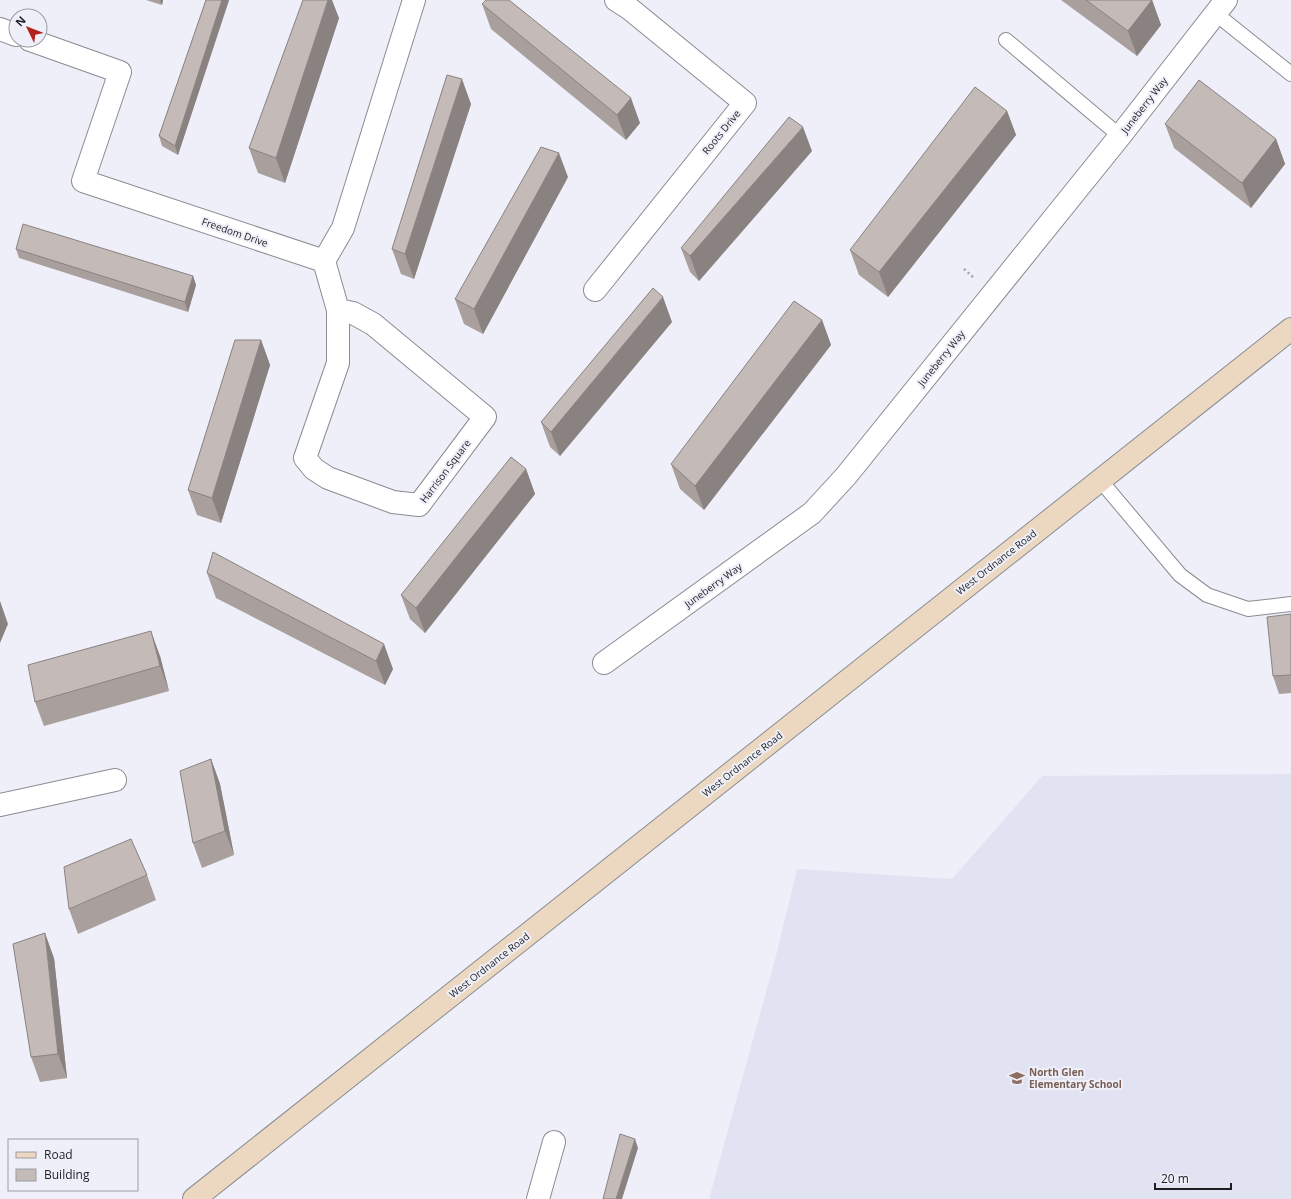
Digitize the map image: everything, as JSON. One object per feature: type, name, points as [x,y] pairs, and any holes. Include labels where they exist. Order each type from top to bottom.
[{"type":"main road","name":"West Ordnance Road","points":[[194,1199],[1291,329]]},
{"type":"street","points":[[324,261],[344,228],[414,0]]},
{"type":"street","name":"Roots Drive","points":[[595,290],[745,103],[630,9],[616,0]]},
{"type":"street","name":"Juneberry Way","points":[[604,663],[812,513],[850,470],[1120,136],[1221,7]]},
{"type":"street","name":"Freedom Drive","points":[[48,46],[120,72],[83,181],[324,261]]},
{"type":"street","name":"Harrison Square","points":[[324,261],[338,310],[338,363],[305,458],[314,469],[328,478],[393,502],[419,506],[485,417],[373,324],[353,313],[338,310]]},
{"type":"street","points":[[0,805],[115,780]]},
{"type":"street","points":[[538,1199],[554,1142]]},
{"type":"lane","points":[[1221,7],[1291,74]]},
{"type":"lane","points":[[1006,40],[1120,136]]},
{"type":"lane","points":[[1100,480],[1180,575],[1207,595],[1248,609],[1291,604]]},
{"type":"shaded area","name":"North Glen Elementary School","points":[[1291,774],[1291,1199],[709,1199],[776,956],[797,869],[952,879],[1042,776]]},
{"type":"building","points":[[206,0],[222,0],[175,146],[159,136]]},
{"type":"building","points":[[303,0],[328,0],[276,158],[249,148]]},
{"type":"building","points":[[486,0],[509,0],[631,98],[617,115],[482,4]]},
{"type":"building","points":[[1086,0],[1152,0],[1128,31]]},
{"type":"building","points":[[447,75],[462,79],[405,254],[392,249]]},
{"type":"building","points":[[1199,80],[1276,139],[1242,183],[1165,124]]},
{"type":"building","points":[[975,87],[1007,111],[879,272],[850,250]]},
{"type":"building","points":[[789,117],[803,127],[690,256],[681,248]]},
{"type":"building","points":[[541,147],[559,153],[474,309],[455,299]]},
{"type":"building","points":[[23,224],[193,276],[185,302],[16,249]]},
{"type":"building","points":[[653,288],[663,297],[551,432],[541,422]]},
{"type":"building","points":[[794,301],[822,320],[695,486],[671,464]]},
{"type":"building","points":[[235,340],[261,340],[212,498],[188,490]]},
{"type":"building","points":[[511,457],[526,469],[416,608],[401,595]]},
{"type":"building","points":[[213,552],[384,644],[376,661],[207,573]]},
{"type":"building","points":[[1291,614],[1291,675],[1273,676],[1267,617]]},
{"type":"building","points":[[151,631],[160,666],[35,702],[28,665]]},
{"type":"building","points":[[211,759],[225,831],[193,843],[180,771]]},
{"type":"building","points":[[131,839],[147,875],[69,909],[64,867]]},
{"type":"building","points":[[45,933],[58,1054],[31,1057],[13,944]]},
{"type":"building","points":[[620,1134],[635,1139],[616,1199],[603,1199]]},
{"type":"place","name":"North Glen Elementary School","points":[[1017,1078]]}]
